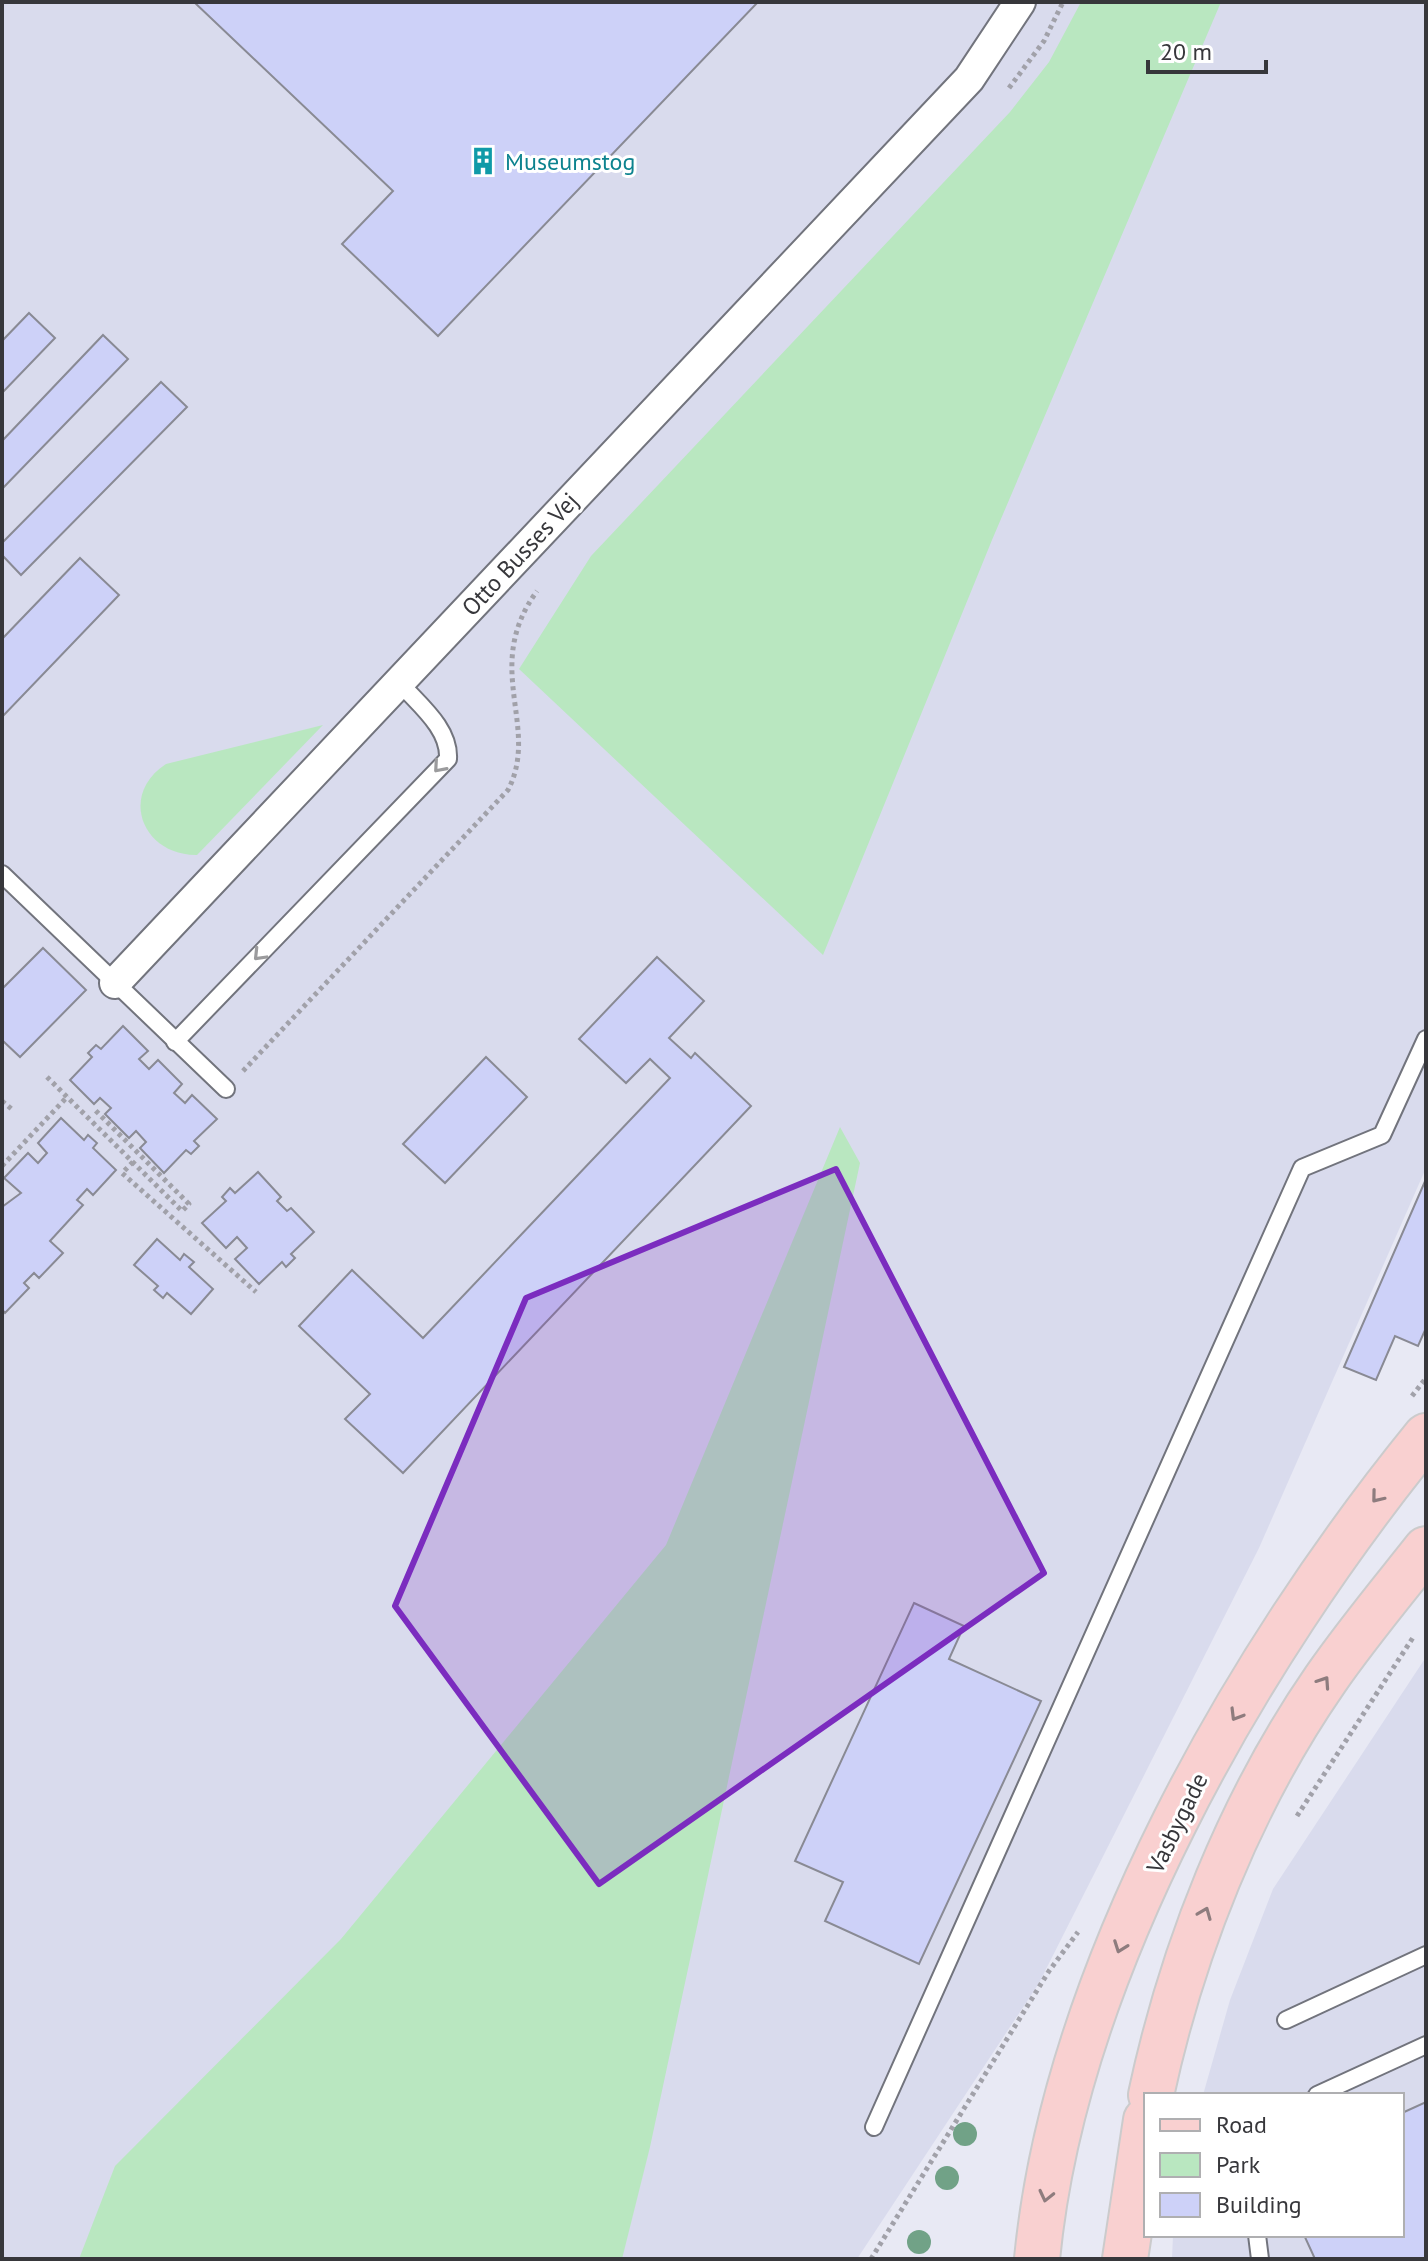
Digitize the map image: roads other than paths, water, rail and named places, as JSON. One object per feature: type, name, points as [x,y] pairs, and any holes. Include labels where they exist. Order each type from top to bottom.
[{"type":"main road","name":"Vasbygade","points":[[1037,2259],[1041,2218],[1077,2064],[1127,1926],[1202,1772],[1284,1635],[1368,1508],[1426,1436]]},
{"type":"main road","points":[[1151,2093],[1165,2030],[1204,1915],[1259,1791],[1324,1680],[1426,1549]]},
{"type":"main road","points":[[1125,2259],[1144,2133]]},
{"type":"street","name":"Otto Busses Vej","points":[[115,983],[969,79],[1020,2]]},
{"type":"lane","points":[[175,1042],[448,759],[449,744],[441,730],[399,682]]},
{"type":"lane","points":[[2,874],[226,1089]]},
{"type":"lane","points":[[874,2127],[1302,1168],[1382,1135],[1426,1039]]},
{"type":"lane","points":[[1286,2020],[1426,1955]]},
{"type":"lane","points":[[1321,2093],[1426,2045]]},
{"type":"lane","points":[[1257,2237],[1260,2259]]},
{"type":"place","name":"Museumstog","points":[[483,161]]}]
